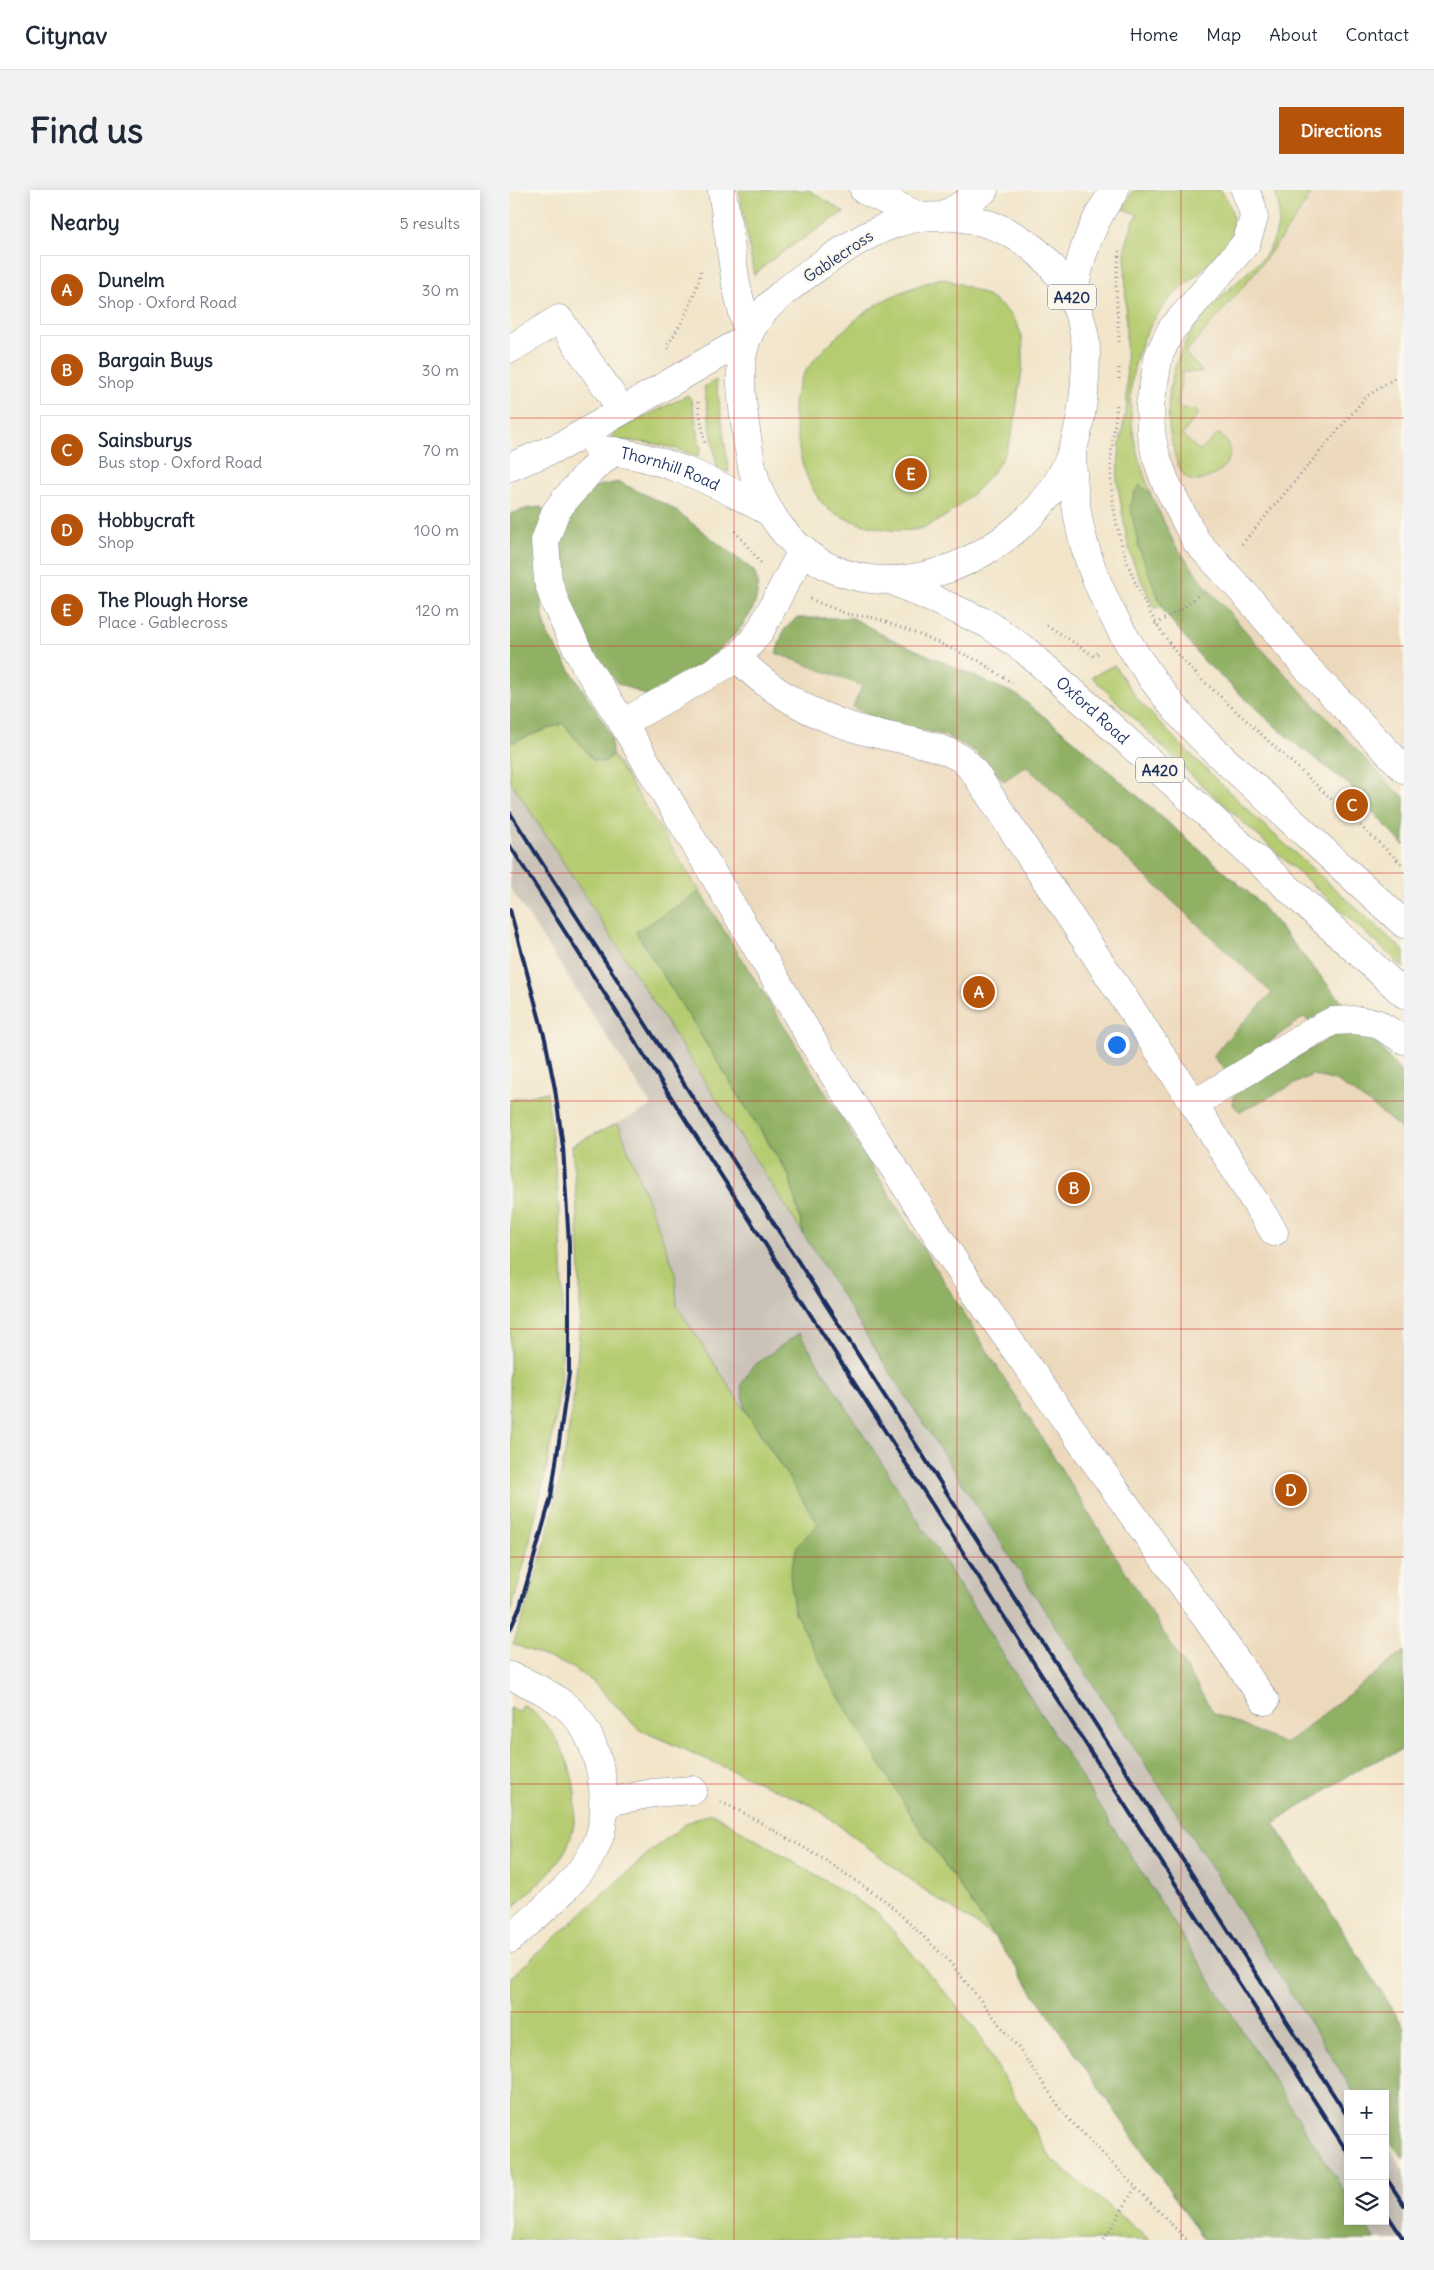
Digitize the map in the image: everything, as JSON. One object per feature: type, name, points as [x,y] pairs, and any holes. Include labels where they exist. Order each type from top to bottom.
[{"type":"main road","name":"A420","points":[[722,190],[736,284],[748,337]]},
{"type":"main road","name":"A420","points":[[864,190],[932,217]]},
{"type":"main road","points":[[932,217],[984,190]]},
{"type":"main road","points":[[1074,300],[1086,243],[1097,218],[1115,190]]},
{"type":"main road","points":[[1246,190],[1254,218],[1246,243],[1171,330],[1159,355],[1150,405],[1151,433],[1165,481],[1196,541],[1252,602],[1304,666],[1404,769]]},
{"type":"main road","name":"Gablecross","points":[[932,217],[981,222],[996,226],[1037,250],[1050,264],[1074,300],[1082,322],[1086,342],[1085,392],[1072,453],[1065,472],[1041,505],[1004,538],[974,559],[952,569],[902,581],[881,581],[853,576],[820,562],[784,532],[771,513],[756,481],[746,433],[742,371],[743,354],[748,337],[758,318],[790,288],[850,245],[884,226],[932,217]]},
{"type":"main road","points":[[510,349],[559,319],[622,410]]},
{"type":"main road","name":"Thornhill Road","points":[[510,467],[563,445],[748,337]]},
{"type":"main road","name":"Thornhill Road","points":[[563,445],[645,456],[685,470],[771,513]]},
{"type":"main road","points":[[614,451],[590,471],[555,513],[545,541],[548,581],[556,605],[584,663],[623,723],[819,1052],[970,1284],[1265,1701]]},
{"type":"main road","name":"A420","points":[[1072,453],[1076,505],[1086,549],[1100,587],[1127,639],[1174,707],[1225,759],[1404,924]]},
{"type":"main road","points":[[623,723],[738,658],[760,631],[803,549]]},
{"type":"main road","name":"Oxford Road","points":[[892,581],[963,611],[1025,650],[1092,708],[1404,994]]},
{"type":"main road","points":[[738,658],[758,679],[827,718],[855,728],[941,750],[962,760],[976,773],[1194,1104],[1274,1232]]},
{"type":"main road","points":[[1194,1104],[1310,1032],[1333,1021],[1354,1020],[1376,1023],[1404,1040]]},
{"type":"main road","points":[[510,1939],[550,1903],[581,1870],[596,1847],[600,1834],[603,1804],[599,1765],[580,1721],[570,1710],[521,1680]]},
{"type":"main road","points":[[603,1804],[654,1792],[693,1790]]},
{"type":"path","points":[[1046,624],[1094,656],[1182,610],[1196,598],[1366,397],[1395,378]]},
{"type":"path","points":[[979,661],[996,630]]},
{"type":"path","points":[[693,1790],[742,1812],[825,1860],[887,1902],[948,1960],[1017,2046],[1065,2115],[1187,2240]]},
{"type":"path","points":[[1104,2240],[1135,2188]]},
{"type":"shaded area","points":[[1314,190],[1404,190],[1404,797],[1389,784],[1256,643],[1204,584],[1174,543],[1151,495],[1139,464],[1174,451],[1186,478],[1202,481],[1214,476],[1218,471],[1182,435],[1178,407],[1185,353],[1222,312],[1289,230]]},
{"type":"shaded area","points":[[510,625],[684,902],[1249,1767],[1180,1818],[1353,2090],[1344,2090],[1344,2191],[890,1478],[819,1524],[677,1306],[675,1271],[618,1123],[652,1106],[510,888]]},
{"type":"shaded area","points":[[739,628],[776,653],[862,686],[1026,766],[1328,1040],[1369,1103],[1404,1131],[1404,1651],[1285,1744],[1214,1713],[612,754],[611,737],[605,723],[687,675],[720,648]]},
{"type":"shaded area","points":[[1389,2147],[1404,2170],[1404,2240],[1375,2240],[1366,2225],[1389,2225]]},
{"type":"green space","points":[[739,190],[809,190],[844,212],[778,255],[754,275]]},
{"type":"green space","points":[[1134,190],[1220,190],[1229,203],[1233,221],[1231,235],[1219,254],[1170,298],[1155,318],[1142,344],[1133,375],[1131,392],[1132,427],[1135,444],[1151,495],[1140,485],[1156,588],[1162,606],[1154,608],[1133,562],[1127,540],[1117,480],[1120,443],[1127,405],[1125,248],[1133,222],[1138,215],[1122,208]]},
{"type":"green space","points":[[1274,190],[1314,190],[1285,233],[1253,274],[1185,353],[1203,372],[1182,372],[1178,407],[1197,411],[1198,414],[1182,435],[1200,451],[1219,433],[1230,449],[1226,464],[1216,474],[1203,480],[1191,480],[1184,475],[1179,467],[1170,432],[1169,397],[1176,363],[1183,347],[1201,319],[1264,257],[1269,249],[1276,233],[1279,216],[1279,207]]},
{"type":"green space","points":[[942,278],[982,293],[992,299],[1008,312],[1019,328],[1023,345],[1023,363],[1014,423],[1007,449],[996,467],[978,489],[944,517],[922,528],[900,531],[888,530],[862,524],[840,516],[831,511],[819,499],[814,492],[803,465],[794,415],[797,389],[800,381],[809,366],[839,334],[873,307],[897,294]]},
{"type":"green space","points":[[716,380],[729,472],[717,468],[704,387]]},
{"type":"green space","points":[[688,395],[692,402],[701,449],[697,457],[655,444],[611,440],[616,431]]},
{"type":"green space","points":[[619,482],[671,507],[754,571],[758,590],[752,609],[740,628],[724,645],[684,676],[650,697],[617,683],[586,647],[558,580],[562,520],[587,488]]},
{"type":"green space","points":[[1140,485],[1151,495],[1174,543],[1204,584],[1256,643],[1389,784],[1404,797],[1404,846],[1348,784],[1286,736],[1203,660],[1163,610],[1139,548],[1130,506],[1135,491]]},
{"type":"green space","points":[[541,507],[554,522],[539,575],[543,616],[548,635],[611,737],[612,754],[605,762],[593,760],[563,723],[510,743],[510,514],[529,508]]},
{"type":"green space","points":[[796,618],[853,618],[885,636],[1017,695],[1071,738],[1257,900],[1404,1076],[1404,1131],[1369,1103],[1336,1081],[1312,1075],[1240,1112],[1233,1105],[1234,1095],[1328,1039],[1304,1017],[1227,1072],[1213,1056],[1272,993],[1026,766],[1004,781],[976,752],[957,741],[940,734],[876,720],[853,707],[862,686],[776,653],[784,630]]},
{"type":"green space","points":[[1114,665],[1139,701],[1176,740],[1257,819],[1404,951],[1404,968],[1189,773],[1092,677]]},
{"type":"green space","points":[[563,723],[593,760],[605,762],[612,754],[700,892],[636,932],[789,1176],[804,1235],[510,780],[510,743]]},
{"type":"green space","points":[[700,892],[1214,1713],[1285,1744],[1404,1651],[1404,1749],[1364,1766],[1274,1823],[1404,2027],[1404,2158],[1389,2141],[1389,2090],[1352,2090],[1180,1818],[880,1357],[804,1235],[789,1175],[636,932]]},
{"type":"green space","points":[[547,1092],[562,1255],[563,1320],[561,1374],[553,1436],[524,1565],[510,1613],[510,1100]]},
{"type":"green space","points":[[618,1123],[675,1271],[677,1306],[819,1524],[790,1573],[794,1610],[833,1687],[918,1826],[995,1937],[927,1892],[813,1806],[638,1729],[592,1681],[569,1666],[513,1644],[548,1533],[563,1466],[573,1398],[577,1364],[580,1296],[579,1239],[572,1145]]},
{"type":"green space","points":[[799,1333],[1344,2191],[1344,2225],[1366,2225],[1375,2240],[1204,2240],[918,1826],[833,1687],[794,1610],[790,1573],[797,1546],[818,1524],[745,1409],[741,1385],[752,1367]]},
{"type":"green space","points":[[523,1705],[539,1717],[563,1751],[575,1791],[575,1811],[572,1832],[560,1859],[540,1882],[510,1910],[510,1708],[520,1712]]},
{"type":"green space","points":[[712,1813],[878,1913],[974,2027],[1052,2160],[1150,2240],[510,2240],[510,1978],[653,1849],[687,1823]]},
{"type":"railway","points":[[510,813],[1344,2111]]},
{"type":"railway","points":[[510,846],[1344,2147]]},
{"type":"railway","points":[[510,910],[545,1039],[555,1089],[563,1147],[569,1244],[569,1373],[551,1497],[520,1607],[510,1630]]},
{"type":"railway","points":[[1388,2180],[1404,2205]]},
{"type":"railway","points":[[1389,2217],[1404,2240]]},
{"type":"place","name":"The Plough Horse","points":[[911,474]]},
{"type":"place","name":"Sainsburys","points":[[1352,805]]},
{"type":"place","name":"Dunelm","points":[[979,992]]},
{"type":"place","name":"Bargain Buys","points":[[1074,1188]]},
{"type":"place","name":"Hobbycraft","points":[[1291,1490]]}]
